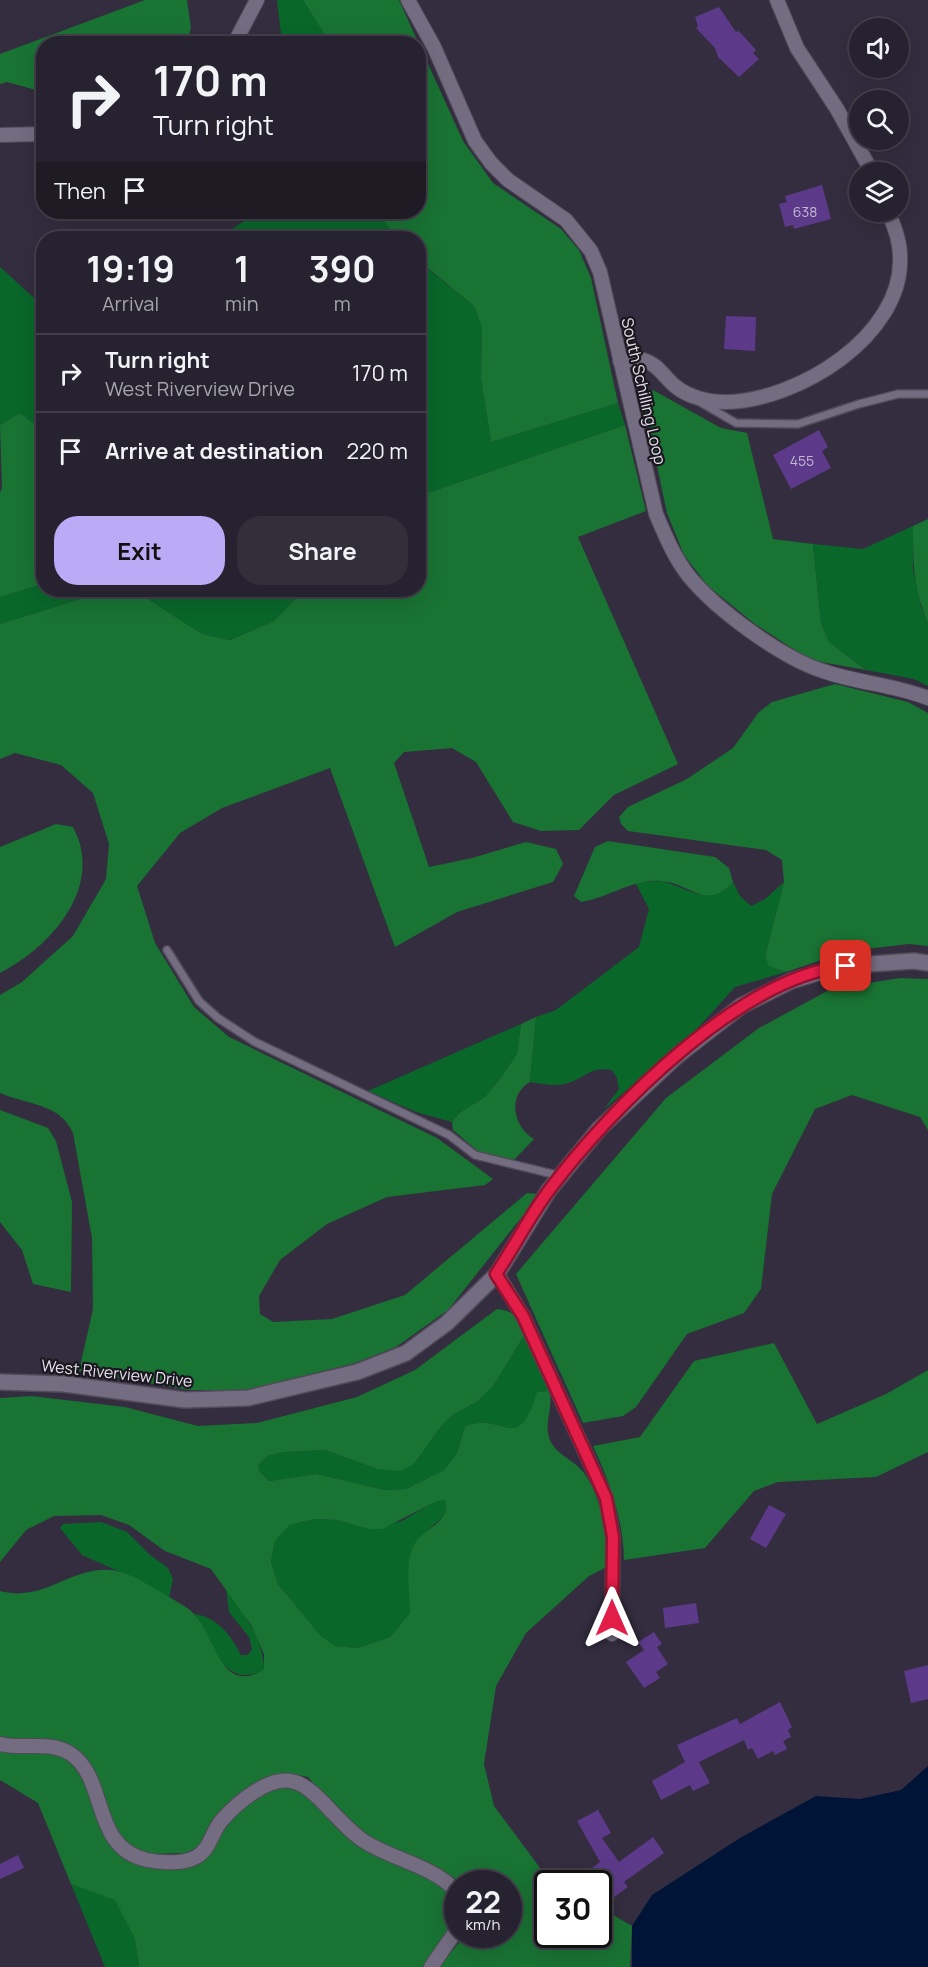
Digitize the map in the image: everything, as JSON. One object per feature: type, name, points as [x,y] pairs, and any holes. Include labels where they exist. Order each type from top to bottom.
[{"type":"street","points":[[238,36],[257,0]]},
{"type":"street","name":"South Schilling Loop","points":[[408,0],[434,47],[462,117],[491,163],[508,180],[566,220],[591,251],[600,272],[656,514],[669,545],[687,574],[736,620],[802,664],[827,673],[901,689],[928,698]]},
{"type":"street","points":[[777,0],[797,48],[837,109],[866,162]]},
{"type":"street","points":[[0,135],[36,134]]},
{"type":"street","points":[[620,361],[641,360],[655,366],[675,386],[693,397],[725,402],[763,397],[809,379],[829,368],[857,345],[876,323],[895,291],[900,256],[891,222]]},
{"type":"street","name":"West Riverview Drive","points":[[0,1382],[64,1384],[185,1400],[248,1398],[302,1387],[357,1372],[406,1353],[447,1323],[496,1274],[549,1190],[599,1129],[677,1056],[741,1006],[791,981],[840,966],[914,961],[928,963]]},
{"type":"street","points":[[496,1274],[523,1316],[606,1498],[613,1537],[612,1634]]},
{"type":"street","points":[[0,1744],[29,1748],[51,1746],[71,1754],[84,1768],[106,1826],[118,1843],[130,1853],[147,1860],[186,1862],[199,1856],[221,1821],[244,1800],[280,1780],[293,1781],[307,1786],[345,1828],[367,1843],[444,1880]]},
{"type":"street","points":[[431,1967],[444,1948]]},
{"type":"lane","points":[[693,397],[736,423],[753,425],[798,424],[898,394],[928,394]]},
{"type":"lane","points":[[166,950],[199,1000],[218,1018],[255,1042],[449,1135],[476,1155],[561,1176]]},
{"type":"green space","points":[[145,0],[187,0],[191,28],[189,36],[48,36]]},
{"type":"green space","points":[[277,0],[303,0],[326,36],[281,36]]},
{"type":"green space","points":[[303,0],[399,0],[415,36],[326,36]]},
{"type":"green space","points":[[36,41],[36,90],[7,82],[0,84],[0,54]]},
{"type":"green space","points":[[426,59],[463,141],[493,183],[561,229],[579,250],[591,278],[618,403],[491,442],[481,378],[482,327],[474,306],[426,267],[426,231],[391,231],[383,219],[426,219]]},
{"type":"green space","points":[[247,219],[385,219],[391,231],[229,231]]},
{"type":"green space","points":[[0,267],[36,300],[36,425],[20,413],[0,425]]},
{"type":"green space","points":[[426,267],[474,306],[482,327],[481,378],[491,442],[618,403],[625,425],[426,494]]},
{"type":"green space","points":[[653,390],[721,428],[747,433],[773,539],[813,544],[821,623],[829,642],[866,670],[810,660],[755,624],[708,586],[684,555],[667,513],[641,391]]},
{"type":"green space","points":[[20,413],[36,425],[36,586],[0,597],[0,493],[2,488],[0,425]]},
{"type":"green space","points":[[625,425],[646,511],[578,537],[678,764],[614,795],[579,830],[541,831],[513,822],[476,762],[452,748],[404,752],[394,763],[429,867],[472,858],[526,842],[556,849],[563,864],[553,882],[457,912],[395,947],[330,768],[222,808],[180,833],[137,886],[155,943],[194,1007],[229,1037],[437,1138],[493,1179],[485,1185],[387,1197],[327,1224],[280,1260],[259,1296],[260,1314],[273,1322],[332,1319],[405,1295],[527,1193],[540,1194],[448,1310],[396,1347],[355,1363],[248,1390],[189,1390],[79,1371],[93,1309],[92,1238],[73,1133],[67,1123],[51,1110],[0,1093],[0,995],[22,982],[73,936],[106,879],[109,844],[93,793],[61,765],[15,753],[0,759],[0,624],[87,597],[145,597],[202,634],[230,640],[274,621],[297,597],[426,597],[426,494]]},
{"type":"green space","points":[[928,519],[928,622],[917,587],[913,526]]},
{"type":"green space","points":[[913,526],[913,569],[921,607],[928,622],[928,686],[914,679],[866,670],[829,642],[821,623],[813,544],[863,549]]},
{"type":"green space","points":[[36,586],[36,597],[87,597],[0,624],[0,597]]},
{"type":"green space","points":[[145,597],[297,597],[274,621],[230,640],[202,634]]},
{"type":"green space","points":[[835,684],[908,702],[928,713],[928,946],[909,944],[848,951],[786,972],[769,966],[765,956],[784,882],[782,860],[766,850],[628,831],[621,824],[619,817],[628,807],[687,779],[733,748],[759,712],[772,702]]},
{"type":"green space","points":[[56,824],[73,827],[79,840],[82,869],[79,888],[72,906],[61,923],[32,952],[0,973],[0,847]]},
{"type":"green space","points":[[608,841],[715,857],[729,868],[733,882],[715,895],[706,895],[672,883],[650,881],[581,902],[574,896],[595,847]]},
{"type":"green space","points":[[663,881],[691,892],[708,895],[725,890],[733,882],[740,896],[751,906],[765,899],[784,882],[765,956],[770,966],[786,972],[735,987],[685,1042],[604,1109],[619,1089],[617,1078],[612,1070],[593,1071],[563,1084],[549,1085],[530,1082],[536,1017],[556,1010],[639,947],[649,909],[635,882]]},
{"type":"green space","points":[[900,978],[928,979],[928,1130],[920,1117],[852,1095],[815,1109],[772,1194],[761,1289],[744,1313],[687,1334],[636,1407],[623,1416],[583,1423],[516,1274],[666,1098],[759,1028],[831,989]]},
{"type":"green space","points":[[536,1017],[530,1082],[518,1095],[516,1103],[517,1119],[521,1127],[534,1139],[513,1161],[479,1152],[453,1130],[452,1122],[459,1113],[485,1097],[499,1080],[517,1054],[521,1024]]},
{"type":"green space","points":[[521,1024],[517,1054],[499,1080],[485,1097],[459,1113],[452,1122],[416,1112],[368,1091]]},
{"type":"green space","points":[[0,1110],[48,1128],[56,1141],[72,1202],[71,1292],[33,1284],[22,1250],[0,1222]]},
{"type":"green space","points":[[497,1309],[515,1316],[525,1334],[494,1385],[477,1402],[454,1414],[442,1425],[414,1464],[400,1471],[377,1469],[325,1450],[285,1452],[267,1456],[258,1466],[260,1472],[269,1481],[317,1474],[385,1490],[406,1489],[444,1470],[457,1453],[465,1426],[479,1423],[508,1428],[516,1427],[523,1423],[530,1412],[537,1392],[549,1391],[549,1437],[555,1448],[580,1468],[590,1483],[599,1506],[604,1530],[607,1567],[589,1576],[526,1633],[496,1686],[484,1764],[494,1806],[542,1870],[534,1870],[534,1948],[612,1948],[612,1914],[632,1926],[630,1967],[439,1967],[454,1948],[522,1948],[522,1870],[444,1870],[444,1873],[368,1837],[347,1823],[308,1777],[289,1773],[266,1780],[220,1815],[198,1847],[186,1853],[151,1854],[129,1847],[113,1825],[73,1750],[53,1740],[27,1744],[0,1738],[0,1591],[30,1592],[82,1574],[117,1571],[145,1583],[191,1611],[202,1624],[221,1661],[229,1670],[238,1675],[250,1676],[264,1669],[264,1654],[251,1625],[211,1569],[165,1551],[129,1525],[101,1515],[54,1516],[26,1530],[0,1562],[0,1398],[31,1396],[125,1407],[198,1426],[257,1423],[357,1397],[415,1370]],"holes":[[[445,1500],[445,1513],[415,1543],[408,1577],[410,1613],[390,1637],[358,1648],[335,1646],[321,1636],[278,1584],[271,1562],[275,1541],[290,1525],[315,1519],[337,1520],[368,1529],[382,1529],[437,1501]]]},
{"type":"green space","points":[[525,1334],[549,1391],[537,1393],[530,1412],[523,1423],[516,1428],[479,1423],[465,1426],[457,1453],[444,1470],[406,1489],[385,1490],[317,1474],[269,1481],[260,1472],[258,1466],[267,1456],[285,1452],[325,1450],[377,1469],[414,1464],[442,1425],[454,1414],[477,1402],[494,1385]]},
{"type":"green space","points":[[774,1343],[817,1424],[886,1394],[928,1370],[928,1452],[876,1477],[778,1482],[754,1491],[705,1548],[624,1560],[621,1530],[614,1501],[593,1446],[640,1437],[694,1361]]},
{"type":"green space","points":[[437,1500],[445,1500],[446,1511],[426,1533],[415,1553],[410,1571],[410,1613],[390,1637],[358,1648],[335,1646],[321,1636],[278,1584],[271,1562],[275,1541],[290,1525],[315,1519],[337,1520],[368,1529],[402,1521]]},
{"type":"green space","points":[[101,1522],[127,1532],[150,1555],[168,1568],[173,1579],[169,1598],[134,1578],[82,1555],[60,1528],[63,1524]]},
{"type":"green space","points":[[226,1589],[251,1627],[260,1647],[264,1669],[251,1675],[239,1674],[229,1669],[221,1661],[194,1614],[216,1623],[228,1634],[241,1655],[248,1655],[252,1649],[249,1637],[229,1612]]},
{"type":"green space","points":[[0,1750],[6,1752],[45,1751],[63,1757],[81,1777],[111,1843],[186,1866],[224,1825],[257,1797],[274,1789],[290,1786],[305,1791],[343,1831],[443,1885],[444,1937],[424,1967],[139,1967],[135,1939],[115,1900],[71,1884],[38,1803],[0,1780]]},
{"type":"green space","points":[[71,1884],[115,1899],[135,1939],[139,1967],[105,1967]]},
{"type":"water","points":[[928,1766],[928,1967],[632,1967],[632,1926],[652,1895],[740,1838],[816,1796],[860,1799],[901,1790]]},
{"type":"building","points":[[719,7],[736,32],[739,31],[756,50],[753,53],[759,59],[739,77],[718,57],[715,48],[696,28],[698,26],[695,17]]},
{"type":"building","points":[[822,185],[831,219],[794,229],[793,225],[785,227],[779,204],[787,202],[785,196]]},
{"type":"building","points":[[726,316],[756,317],[755,351],[724,349]]},
{"type":"building","points":[[819,430],[828,447],[822,451],[831,468],[791,489],[773,455]]},
{"type":"building","points":[[769,1505],[786,1514],[766,1548],[750,1539]]},
{"type":"building","points":[[696,1603],[699,1623],[665,1628],[663,1608]]},
{"type":"building","points":[[654,1632],[662,1644],[657,1647],[668,1664],[656,1672],[660,1678],[644,1688],[626,1662],[644,1650],[638,1642]]},
{"type":"building","points":[[928,1665],[928,1699],[911,1703],[904,1671]]},
{"type":"building","points":[[780,1702],[792,1727],[788,1730],[791,1737],[783,1741],[787,1749],[775,1755],[773,1751],[758,1759],[752,1748],[748,1750],[744,1740],[699,1762],[710,1783],[693,1791],[690,1785],[661,1800],[652,1781],[685,1762],[677,1745],[737,1718],[740,1724]]},
{"type":"building","points":[[598,1810],[611,1833],[602,1838],[619,1862],[653,1837],[664,1853],[624,1882],[628,1887],[612,1899],[612,1870],[589,1870],[600,1862],[577,1821]]},
{"type":"building","points":[[18,1855],[24,1868],[0,1879],[0,1864]]},
{"type":"route","points":[[612,1618],[613,1537],[606,1498],[523,1316],[496,1274],[549,1190],[599,1129],[677,1056],[741,1006],[791,981],[846,966]]}]
